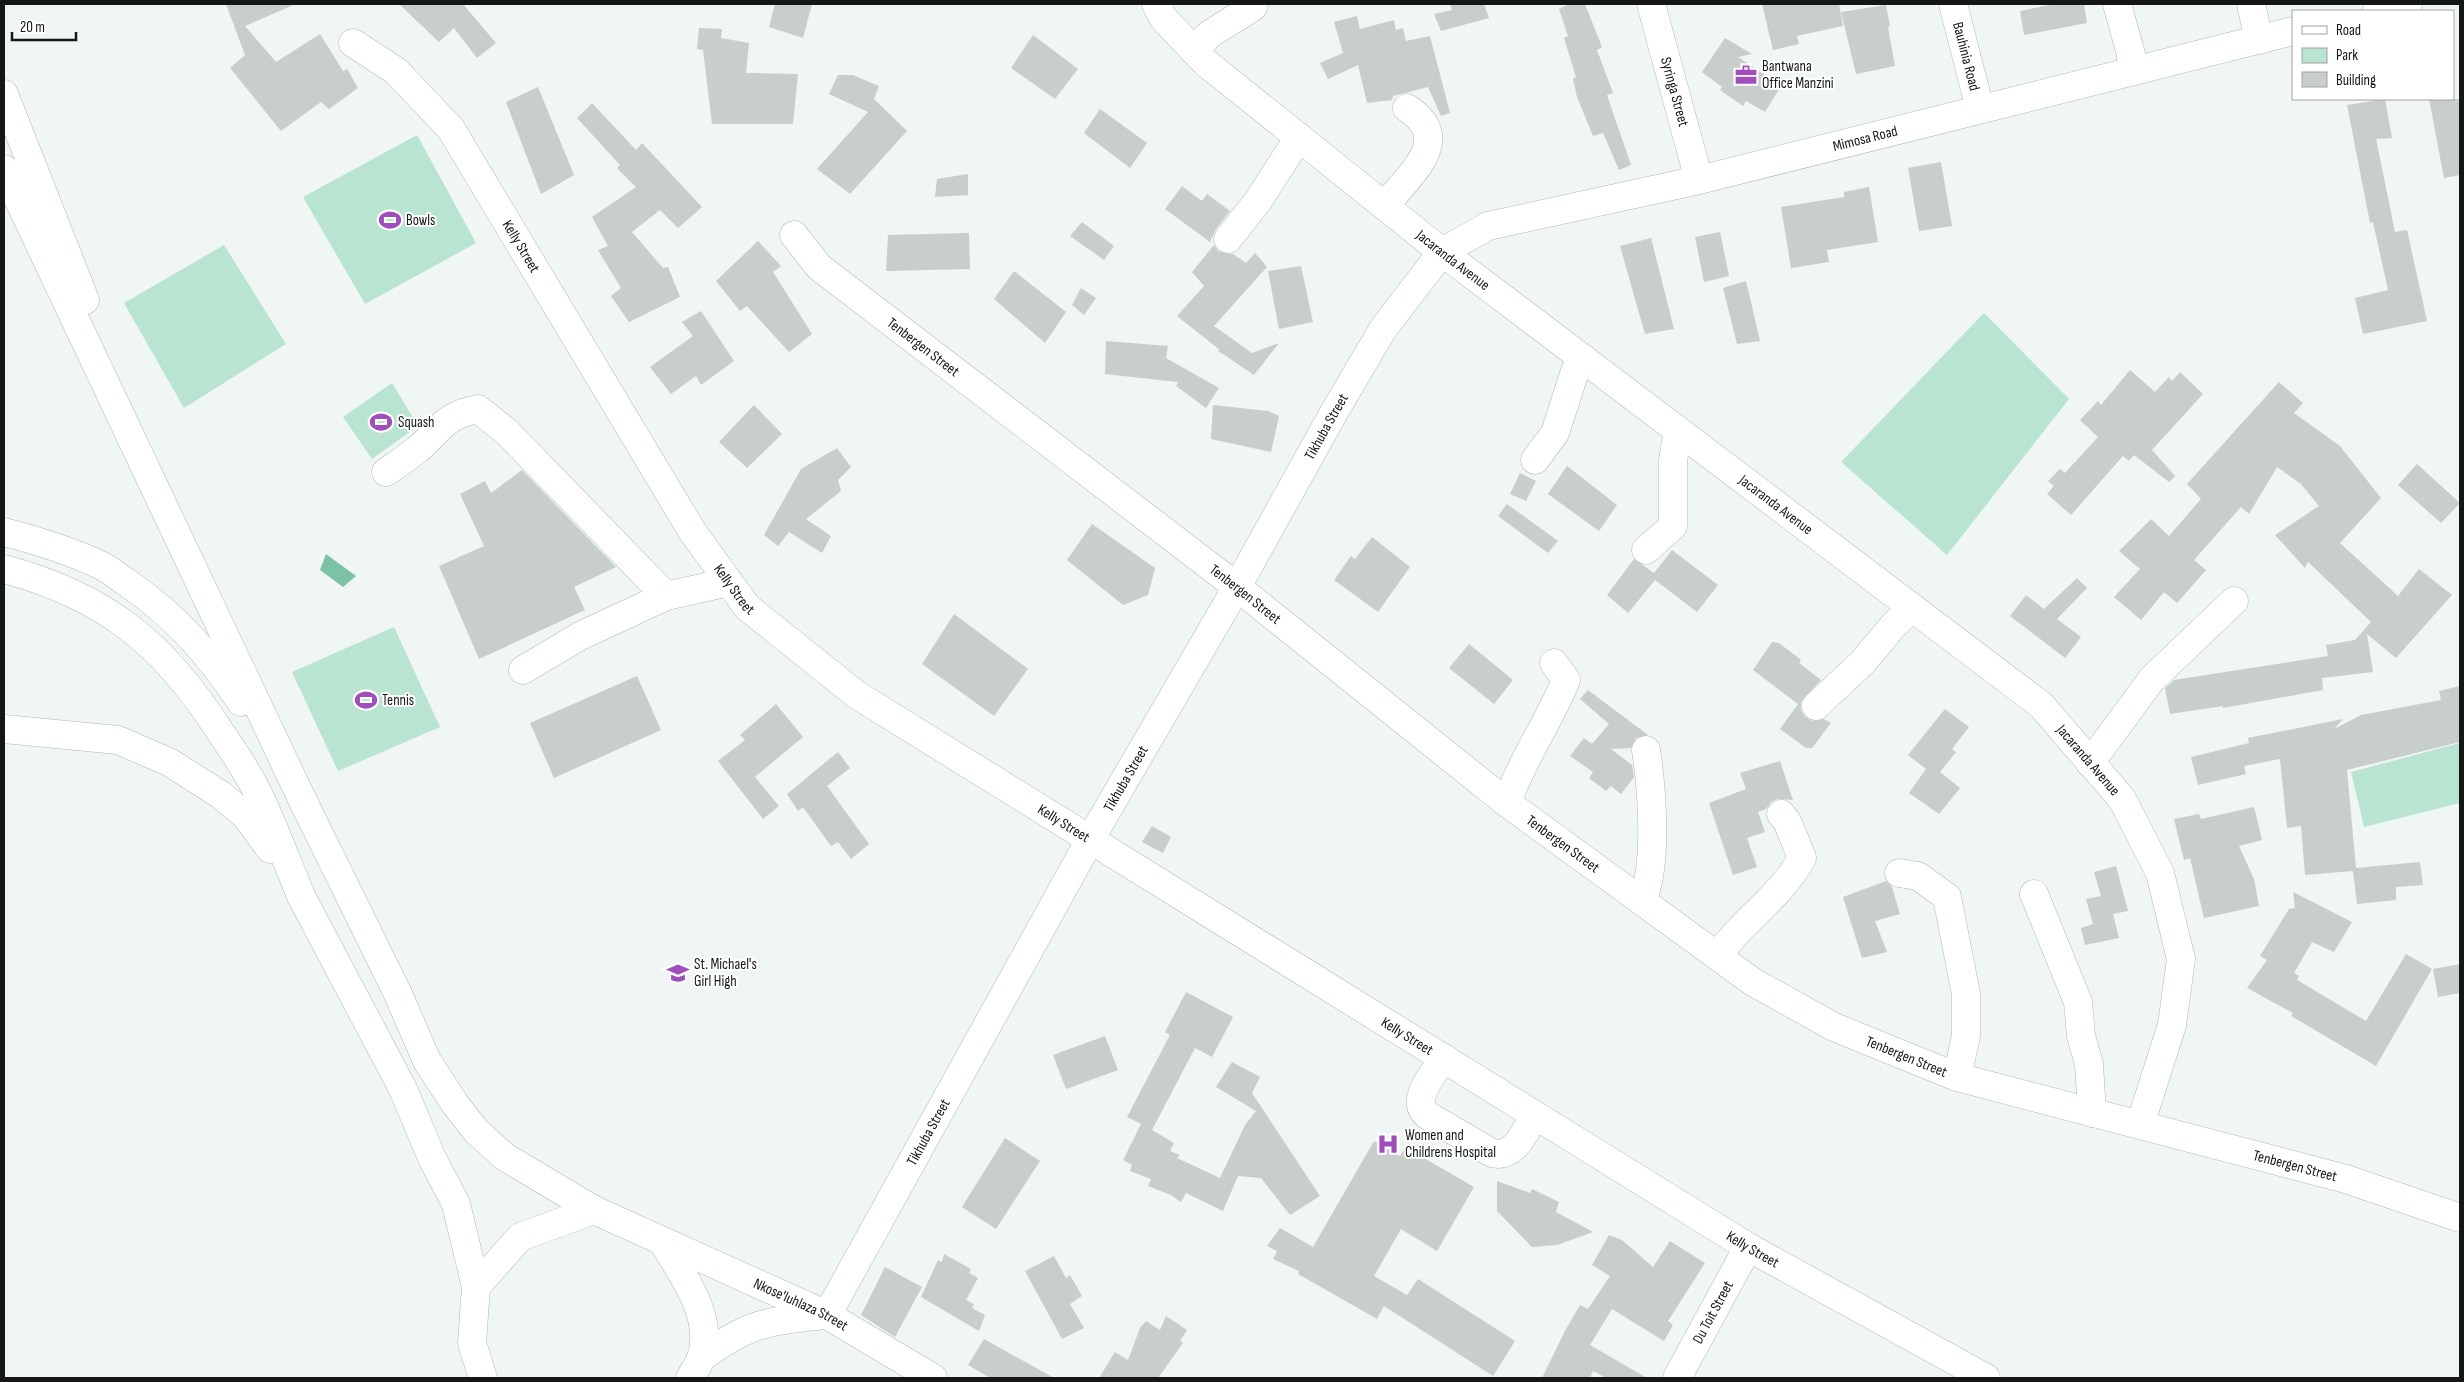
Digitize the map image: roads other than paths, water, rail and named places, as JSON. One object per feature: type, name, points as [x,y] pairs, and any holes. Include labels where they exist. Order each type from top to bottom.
[{"type":"main road","name":"Jacaranda Avenue","points":[[1156,4],[1163,18],[1206,63],[1442,252],[2041,705],[2122,799],[2160,873],[2181,959],[2172,1025],[2140,1125]]},
{"type":"main road","name":"Syringa Street","points":[[1651,4],[1698,180]]},
{"type":"main road","name":"Bauhinia Road","points":[[1953,4],[1980,109]]},
{"type":"main road","points":[[2117,4],[2131,54],[2131,71]]},
{"type":"main road","points":[[2251,4],[2259,40]]},
{"type":"main road","points":[[2381,10],[2408,4]]},
{"type":"main road","points":[[1194,50],[1210,34],[1253,6]]},
{"type":"main road","name":"Mimosa Road","points":[[1442,252],[1488,226],[1698,180],[2292,32]]},
{"type":"main road","name":"Kelly Street","points":[[353,43],[396,71],[451,129],[692,531],[747,607],[857,695],[1748,1246],[1986,1378]]},
{"type":"main road","points":[[4,94],[69,261],[206,598]]},
{"type":"main road","points":[[1385,206],[1426,157],[1430,137],[1421,117],[1407,108]]},
{"type":"main road","points":[[1228,239],[1258,201],[1299,137]]},
{"type":"main road","points":[[4,169],[301,797]]},
{"type":"main road","name":"Tenbergen Street","points":[[794,235],[819,267],[1237,587],[1507,802],[1753,982],[1834,1027],[1956,1077],[2346,1179],[2460,1218]]},
{"type":"main road","name":"Tikhuba Street","points":[[826,1315],[1091,838],[1237,587],[1333,414],[1383,329],[1442,252]]},
{"type":"main road","points":[[1535,460],[1555,433],[1575,371],[1585,360]]},
{"type":"main road","points":[[386,472],[418,449],[440,425],[462,412],[478,409],[507,432],[666,596]]},
{"type":"main road","points":[[1646,550],[1673,526],[1672,461],[1678,430]]},
{"type":"main road","points":[[4,532],[37,541],[99,564],[146,596],[184,628],[223,676],[301,797]]},
{"type":"main road","points":[[4,570],[40,579],[84,598],[128,625],[161,654],[198,697],[250,779],[301,896],[403,1089],[432,1158],[456,1204],[476,1287],[472,1343],[484,1378]]},
{"type":"main road","points":[[523,670],[580,636],[666,596],[729,582]]},
{"type":"main road","points":[[2090,763],[2152,679],[2234,601]]},
{"type":"main road","points":[[1816,706],[1862,663],[1893,626],[1912,608]]},
{"type":"main road","points":[[1507,802],[1516,775],[1550,716],[1566,680],[1554,663]]},
{"type":"main road","points":[[4,728],[118,740],[169,762],[221,795],[246,816],[266,842],[301,896]]},
{"type":"main road","points":[[1642,900],[1649,886],[1651,837],[1651,779],[1646,750]]},
{"type":"main road","name":"Nkose'luhlaza Street","points":[[301,797],[398,994],[427,1061],[455,1104],[476,1131],[505,1156],[594,1210],[826,1315],[933,1378]]},
{"type":"main road","points":[[1718,956],[1728,940],[1745,927],[1792,877],[1802,858],[1788,823],[1781,814]]},
{"type":"main road","points":[[1900,873],[1918,876],[1947,897],[1966,994],[1966,1036],[1956,1077]]},
{"type":"main road","points":[[2034,894],[2078,1002],[2081,1036],[2089,1064],[2092,1113]]},
{"type":"main road","points":[[1444,1058],[1422,1094],[1419,1103],[1421,1110],[1427,1115],[1492,1154],[1507,1155],[1535,1115]]},
{"type":"main road","points":[[476,1287],[520,1237],[594,1210]]},
{"type":"main road","points":[[663,1242],[687,1281],[698,1306],[705,1332],[696,1368]]},
{"type":"main road","name":"Du Toit Street","points":[[1677,1378],[1748,1246]]},
{"type":"main road","points":[[696,1368],[729,1337],[758,1324],[826,1315]]},
{"type":"place","name":"Bantwana Office Manzini","points":[[1746,75]]},
{"type":"place","name":"Bowls","points":[[390,220]]},
{"type":"place","name":"Squash","points":[[381,422]]},
{"type":"place","name":"Tennis","points":[[366,700]]},
{"type":"place","name":"St. Michael's Girl High","points":[[678,973]]},
{"type":"place","name":"Women and Childrens Hospital","points":[[1388,1144]]}]
